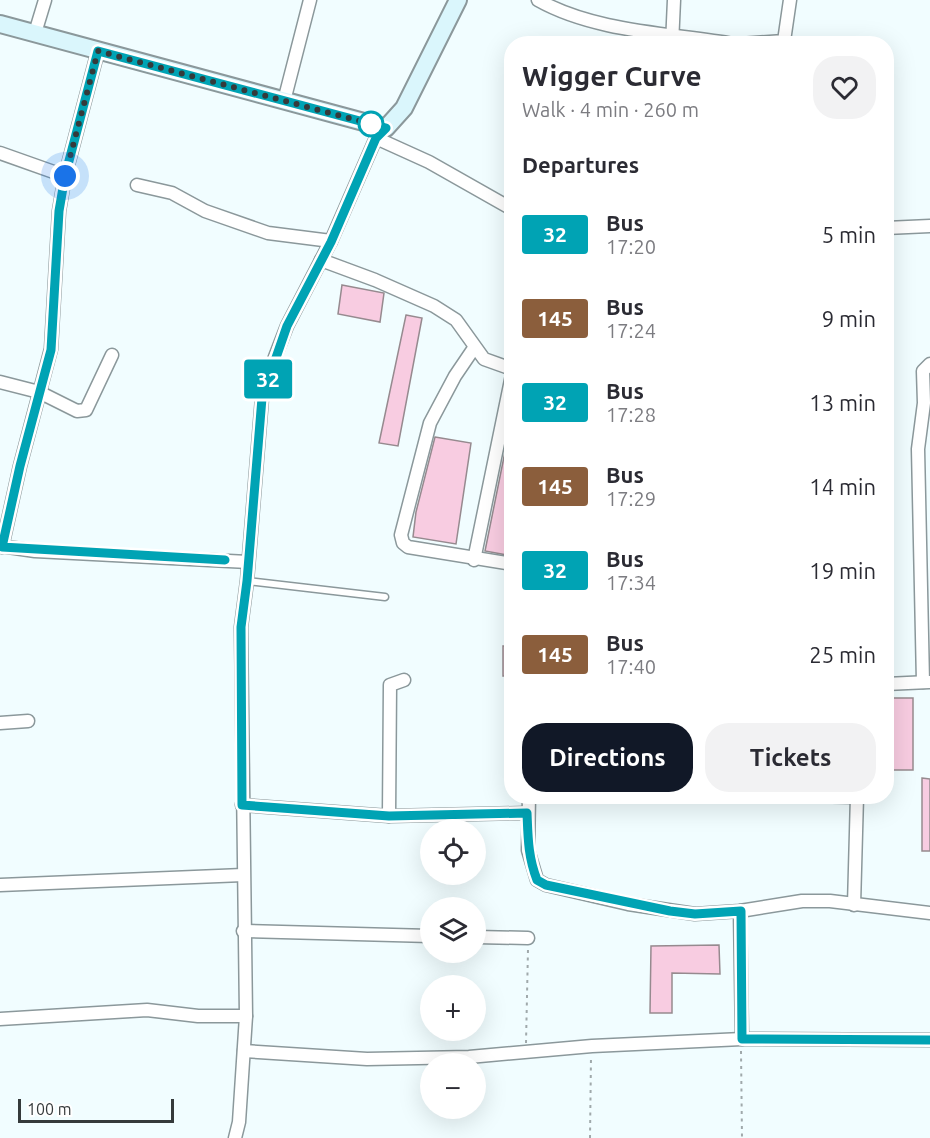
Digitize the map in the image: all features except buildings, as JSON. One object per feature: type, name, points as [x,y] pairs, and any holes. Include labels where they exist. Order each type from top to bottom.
[{"type":"street","points":[[35,33],[45,0]]},
{"type":"street","points":[[284,101],[310,0]]},
{"type":"street","points":[[236,1138],[246,1016],[243,931],[241,627],[262,398],[287,326],[331,242],[381,133],[404,108],[458,0]]},
{"type":"street","points":[[538,0],[551,8],[606,25],[659,36]]},
{"type":"street","points":[[673,36],[674,0]]},
{"type":"street","points":[[785,36],[790,0]]},
{"type":"street","points":[[0,24],[284,101],[381,133],[504,204]]},
{"type":"street","points":[[98,51],[65,176],[59,211],[51,350],[1,546],[248,561]]},
{"type":"street","points":[[0,153],[65,176]]},
{"type":"street","points":[[137,185],[172,193],[205,211],[268,233],[331,242]]},
{"type":"street","points":[[894,228],[930,226]]},
{"type":"street","points":[[321,260],[375,280],[434,306],[456,320],[484,359],[504,366]]},
{"type":"street","points":[[474,348],[455,376],[430,423],[401,535],[403,543],[408,547],[474,560],[504,563]]},
{"type":"street","points":[[0,382],[39,392],[77,411],[86,410],[112,356]]},
{"type":"street","points":[[894,684],[926,682],[920,633],[926,537],[918,449],[924,403],[923,371],[930,364]]},
{"type":"street","points":[[474,560],[504,414]]},
{"type":"street","points":[[389,816],[390,685],[404,680]]},
{"type":"street","points":[[0,723],[28,721]]},
{"type":"street","points":[[528,804],[528,850],[531,866],[537,880],[546,885],[670,911],[695,914],[741,911],[802,901],[830,901],[854,906],[930,914]]},
{"type":"street","points":[[854,906],[856,804]]},
{"type":"street","points":[[242,805],[389,816],[527,813]]},
{"type":"street","points":[[0,885],[243,875]]},
{"type":"street","points":[[741,911],[742,1039]]},
{"type":"street","points":[[243,931],[420,936]]},
{"type":"street","points":[[486,937],[528,938]]},
{"type":"street","points":[[0,1018],[147,1010],[198,1016],[246,1016]]},
{"type":"street","points":[[244,1050],[367,1059],[469,1058],[591,1046],[742,1039],[930,1040]]},
{"type":"lane","points":[[247,581],[385,597]]},
{"type":"path","points":[[526,1052],[528,938]]},
{"type":"path","points":[[742,1039],[740,1076],[742,1138]]},
{"type":"path","points":[[590,1138],[591,1046]]},
{"type":"bus line","name":"32","points":[[225,560],[35,551],[2,547],[20,466],[51,350],[59,211],[65,176],[98,51],[386,128],[376,138],[331,242],[287,326],[262,398],[241,627],[242,805],[389,816],[527,813],[531,866],[537,880],[546,885],[670,911],[695,914],[741,911],[742,1039],[930,1040]]},
{"type":"route","points":[[65,176],[98,51],[371,124]]}]
